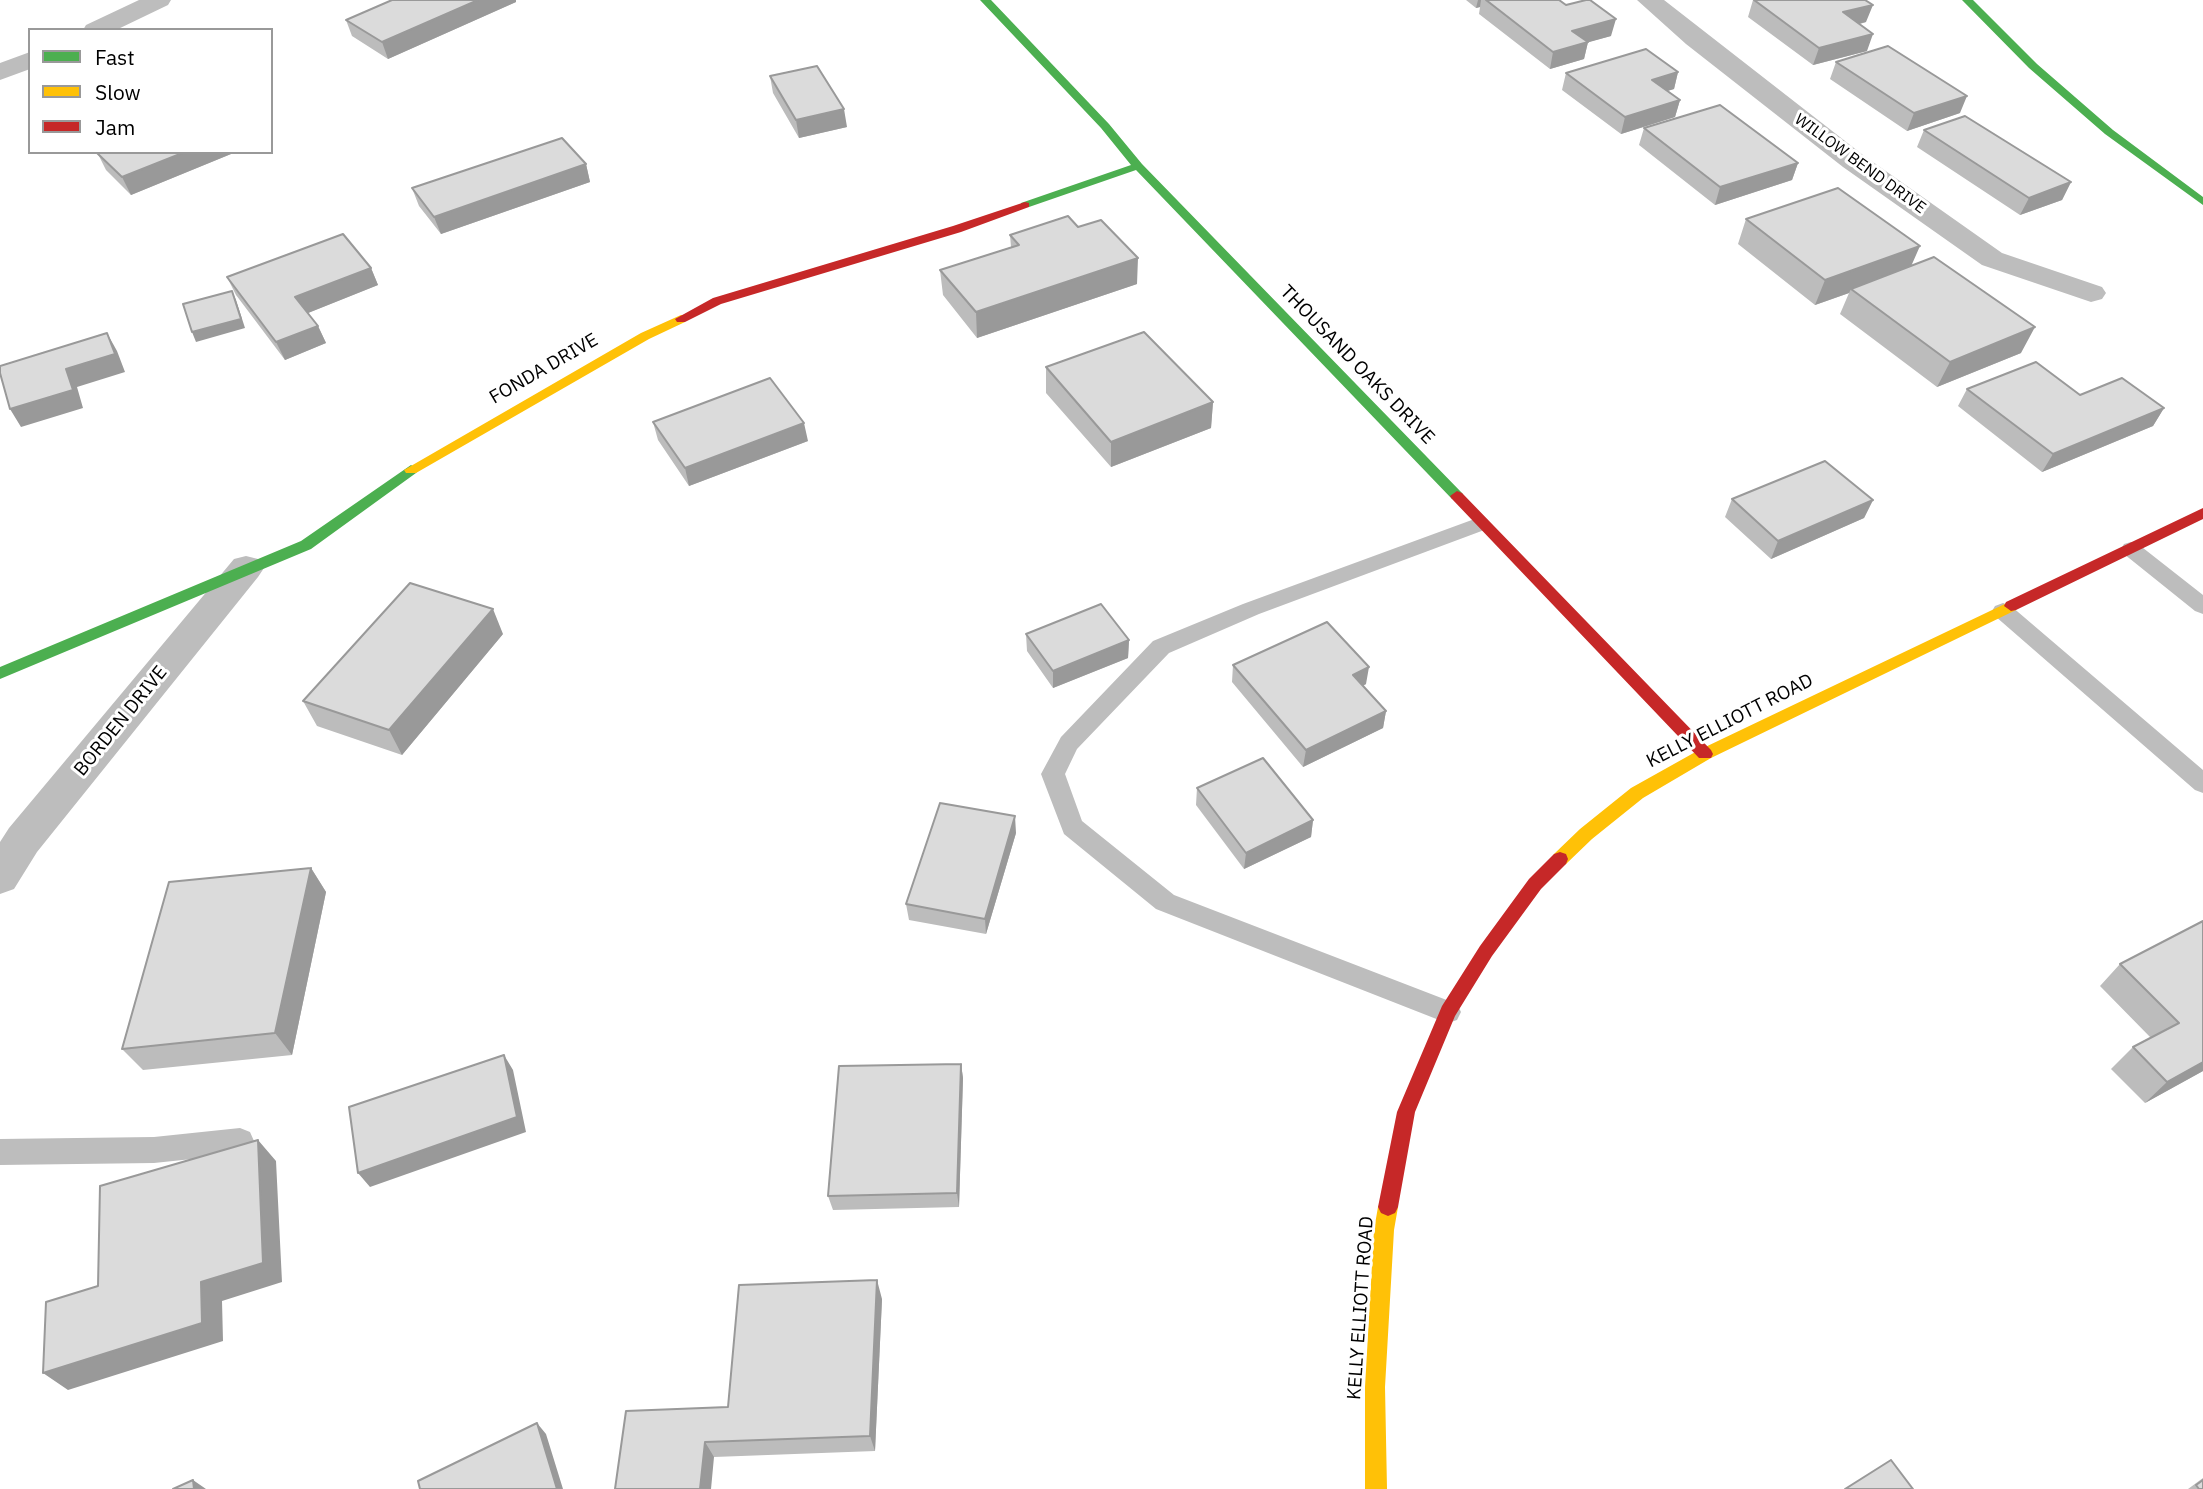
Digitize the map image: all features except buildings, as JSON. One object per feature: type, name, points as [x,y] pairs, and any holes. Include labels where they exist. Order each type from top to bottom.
[{"type":"main road","name":"THOUSAND OAKS DRIVE","points":[[985,0],[1105,126],[1138,166],[1480,524],[1705,754]]},
{"type":"main road","points":[[1967,0],[2033,66],[2109,132],[2203,202]]},
{"type":"main road","name":"FONDA DRIVE","points":[[0,673],[306,545],[409,471],[645,336],[717,301],[957,229],[1138,166]]},
{"type":"main road","name":"KELLY ELLIOTT ROAD","points":[[1376,1489],[1375,1387],[1384,1230],[1406,1112],[1448,1012],[1486,951],[1535,884],[1586,834],[1637,793],[1705,754],[2203,513]]},
{"type":"street","points":[[99,28],[159,0]]},
{"type":"street","name":"WILLOW BEND DRIVE","points":[[1649,0],[1695,39],[1853,161],[1992,259],[2091,293]]},
{"type":"street","points":[[0,72],[28,61]]},
{"type":"street","name":"BORDEN DRIVE","points":[[0,877],[23,840],[246,568]]},
{"type":"lane","points":[[1448,1012],[1165,902],[1072,827],[1053,774],[1069,743],[1161,647],[1251,608],[1480,524]]},
{"type":"lane","points":[[2131,550],[2203,606]]},
{"type":"lane","points":[[2003,611],[2203,784]]},
{"type":"lane","points":[[0,1152],[154,1150],[240,1142]]},
{"type":"traffic: fast","points":[[985,0],[1105,126],[1138,166],[1457,496]]},
{"type":"traffic: fast","points":[[1967,0],[2033,66],[2109,132],[2203,202]]},
{"type":"traffic: fast","points":[[1025,205],[1138,166]]},
{"type":"traffic: fast","points":[[0,673],[306,545],[411,470]]},
{"type":"traffic: slow","points":[[411,470],[645,336],[681,319]]},
{"type":"traffic: slow","points":[[1560,859],[1637,793],[1705,754],[2011,606]]},
{"type":"traffic: slow","points":[[1376,1489],[1375,1387],[1384,1230],[1388,1207]]},
{"type":"traffic: jam","points":[[681,319],[717,301],[957,229],[1025,205]]},
{"type":"traffic: jam","points":[[1457,496],[1705,754]]},
{"type":"traffic: jam","points":[[2011,606],[2203,513]]},
{"type":"traffic: jam","points":[[1388,1207],[1406,1112],[1448,1012],[1486,951],[1535,884],[1560,859]]}]
